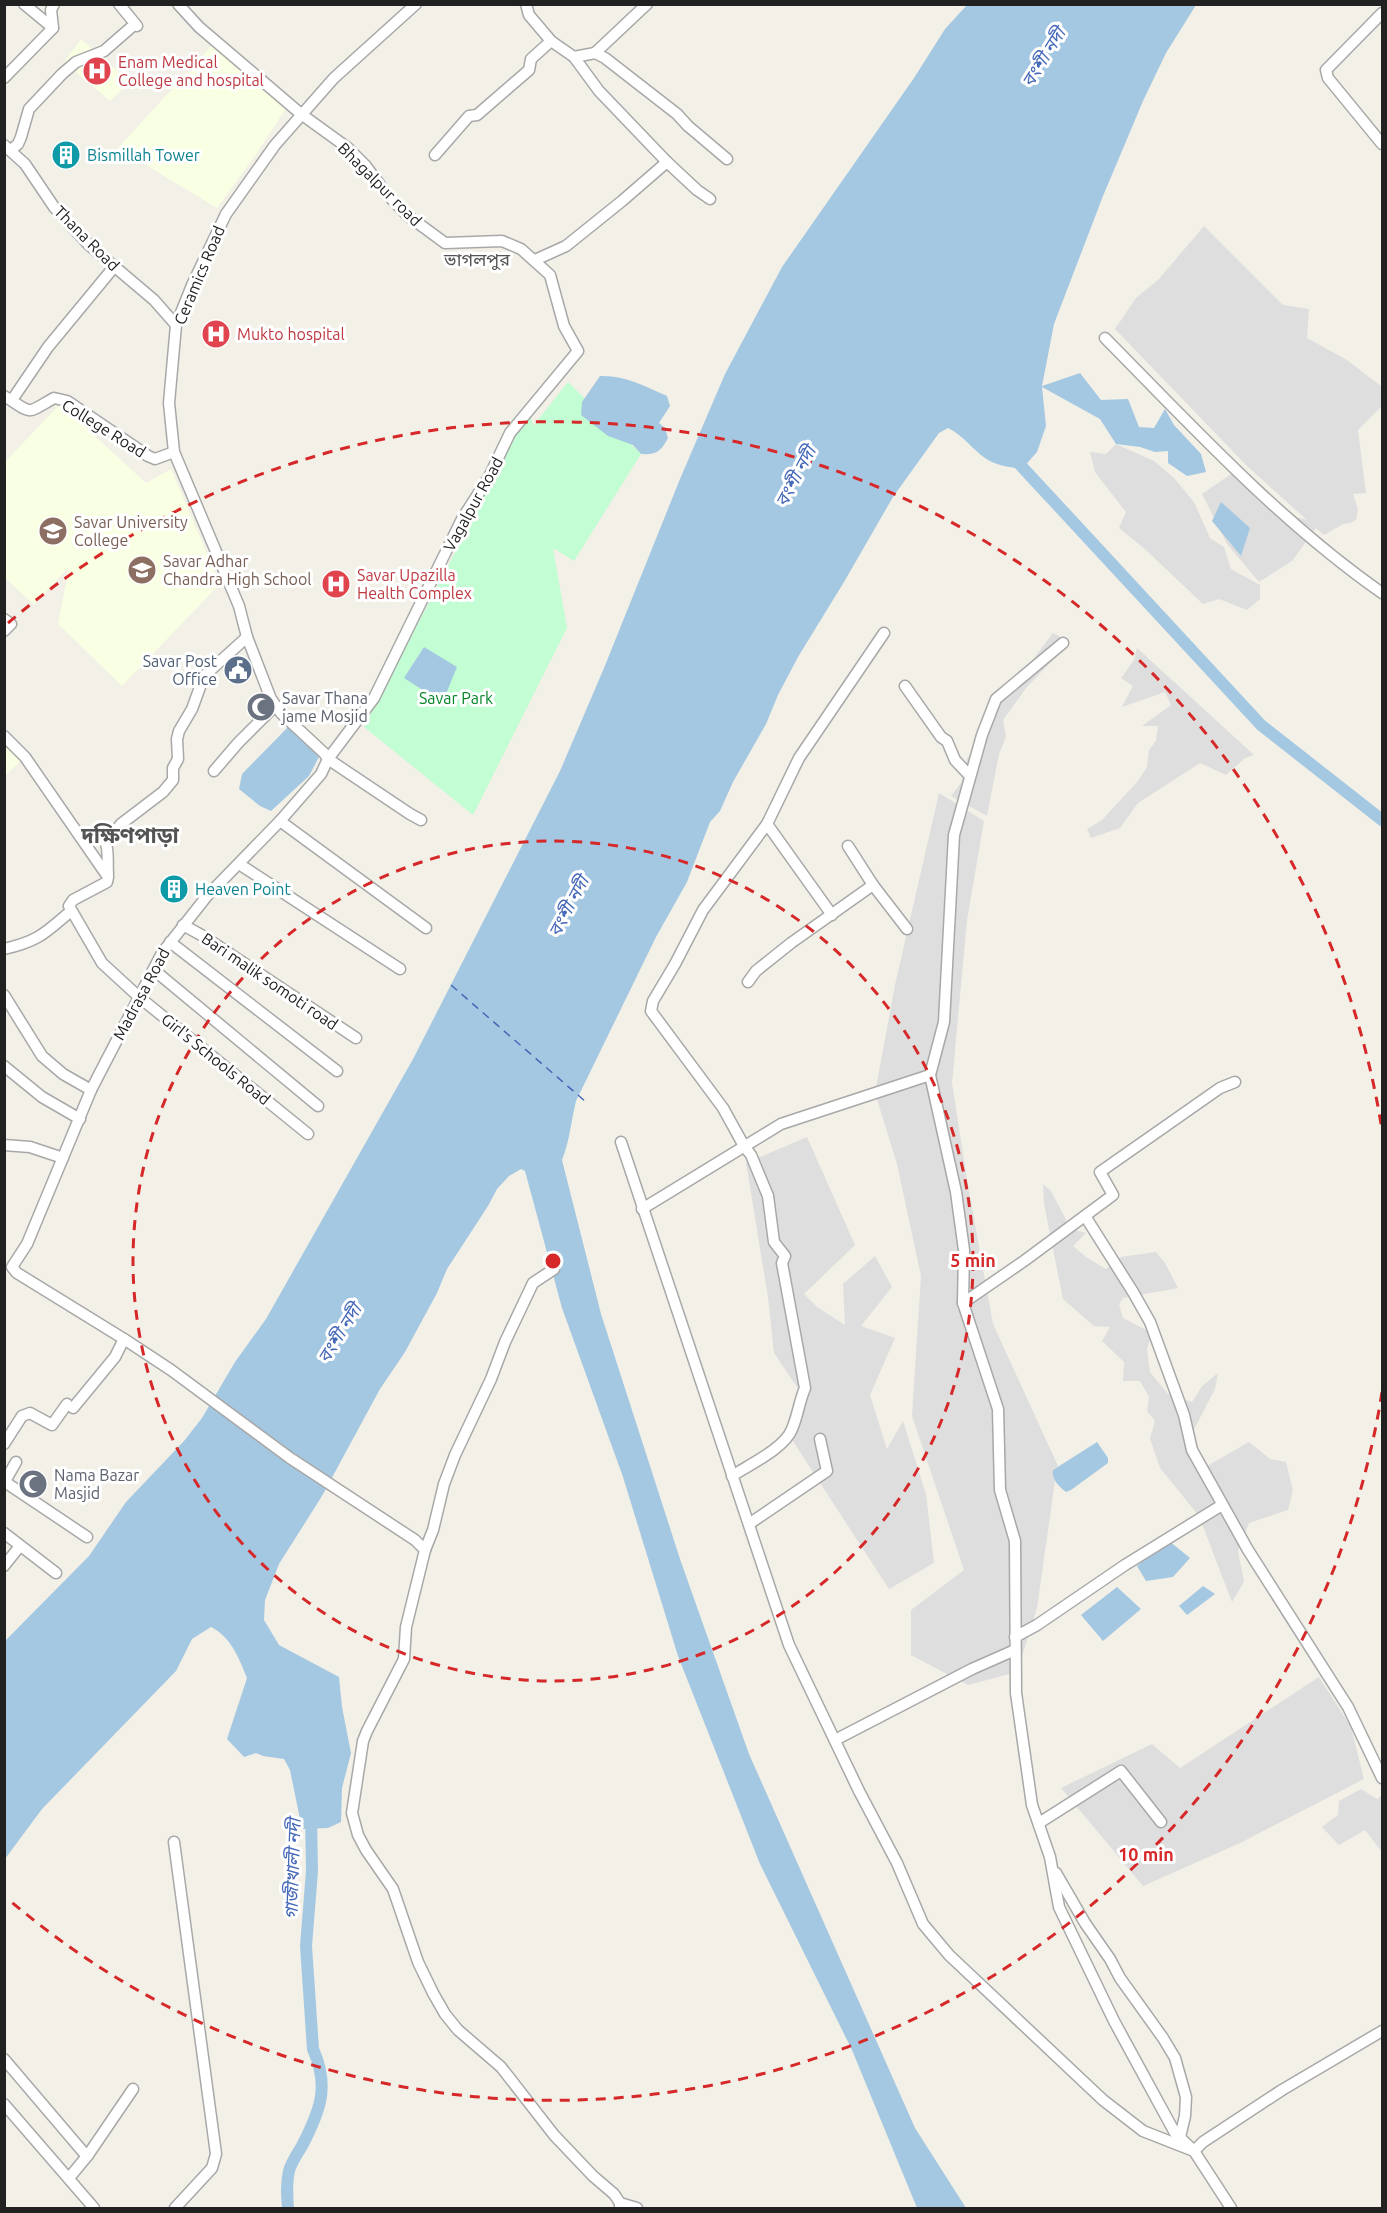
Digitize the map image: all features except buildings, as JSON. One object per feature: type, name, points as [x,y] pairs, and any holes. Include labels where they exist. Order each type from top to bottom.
[{"type":"street","points":[[24,4],[53,28]]},
{"type":"street","points":[[53,28],[51,9],[54,4]]},
{"type":"street","points":[[8,148],[18,144],[29,109],[62,74],[76,62],[104,51],[136,25],[119,4]]},
{"type":"street","name":"Bhagalpur road","points":[[178,4],[199,27],[301,114],[348,148],[408,216],[446,243],[502,241],[521,249],[535,260],[550,275],[564,326],[578,351]]},
{"type":"street","points":[[526,4],[529,15],[551,40],[574,57],[598,91],[667,162],[710,199]]},
{"type":"street","points":[[574,57],[595,52],[647,4]]},
{"type":"street","name":"Ceramics Road","points":[[408,7],[334,78],[301,114],[275,145],[226,214],[176,325],[169,403],[174,452],[239,606],[247,637],[275,706],[328,759],[421,820]]},
{"type":"street","points":[[1383,13],[1326,70],[1328,78],[1383,144]]},
{"type":"street","points":[[4,78],[53,28]]},
{"type":"street","points":[[435,155],[470,116],[477,115],[529,70],[531,59],[551,40]]},
{"type":"street","points":[[595,52],[677,114],[727,159]]},
{"type":"street","name":"Thana Road","points":[[8,148],[25,164],[54,207],[89,245],[154,300],[176,325]]},
{"type":"street","points":[[535,260],[566,246],[667,162]]},
{"type":"street","points":[[8,398],[114,267]]},
{"type":"street","points":[[1105,338],[1247,480],[1314,542],[1383,592]]},
{"type":"street","name":"Vagalpur Road","points":[[328,759],[374,698],[462,519],[489,477],[510,433],[578,351]]},
{"type":"street","name":"College Road","points":[[8,398],[27,411],[34,411],[54,398],[67,401],[154,459],[174,452]]},
{"type":"street","points":[[4,619],[11,624],[4,631]]},
{"type":"street","points":[[732,1476],[775,1449],[792,1432],[798,1404],[805,1388],[782,1263],[784,1256],[774,1242],[768,1196],[751,1155],[723,1108],[651,1011],[653,1001],[675,964],[702,910],[767,824],[799,758],[884,633]]},
{"type":"street","points":[[4,949],[28,943],[41,936],[53,928],[71,910],[69,906],[73,900],[107,882],[108,851],[106,844],[121,824],[154,796],[163,792],[174,780],[173,768],[178,759],[179,731],[192,709],[204,676],[247,637]]},
{"type":"street","points":[[1063,644],[996,699],[982,735],[954,835],[944,1022],[930,1075],[956,1192],[964,1250],[963,1303],[998,1409],[1000,1490],[1015,1541],[1016,1693],[1032,1805],[1051,1863],[1059,1907],[1114,2021],[1175,2133],[1194,2151],[1231,2208]]},
{"type":"street","points":[[905,686],[947,741],[955,760],[970,776]]},
{"type":"street","points":[[214,771],[275,706]]},
{"type":"street","points":[[4,736],[25,757],[108,877]]},
{"type":"street","name":"Madrasa Road","points":[[9,1269],[27,1244],[92,1090],[170,942],[207,897],[280,821],[321,774],[328,759]]},
{"type":"street","points":[[280,821],[426,928]]},
{"type":"street","points":[[767,824],[832,915]]},
{"type":"street","points":[[848,846],[873,885],[907,928]]},
{"type":"street","points":[[239,864],[400,969]]},
{"type":"street","points":[[748,982],[756,971],[791,943],[873,885]]},
{"type":"street","name":"Girl's Schools Road","points":[[71,910],[102,963],[139,997],[308,1134]]},
{"type":"street","name":"Bari malik somoti road","points":[[183,925],[356,1038]]},
{"type":"street","points":[[170,942],[337,1071]]},
{"type":"street","points":[[154,970],[318,1106]]},
{"type":"street","points":[[4,994],[42,1056],[50,1065],[92,1090]]},
{"type":"street","points":[[4,1066],[42,1097],[80,1119]]},
{"type":"street","points":[[642,1209],[781,1124],[930,1075]]},
{"type":"street","points":[[963,1303],[1113,1195],[1100,1172],[1221,1088],[1235,1082]]},
{"type":"street","points":[[621,1142],[789,1645],[897,1863],[923,1924],[949,1955],[1067,2067],[1143,2131],[1194,2151]]},
{"type":"street","points":[[4,1144],[30,1147],[63,1158]]},
{"type":"street","points":[[1085,1216],[1150,1322],[1184,1415],[1192,1450],[1248,1550],[1348,1707],[1383,1778]]},
{"type":"street","points":[[9,1269],[171,1370],[290,1458],[415,1540],[424,1550]]},
{"type":"street","points":[[554,1269],[533,1283],[444,1484],[433,1530],[424,1550],[406,1627],[404,1659],[363,1741],[352,1812],[358,1835],[393,1889],[418,1962],[445,2014],[458,2030],[501,2067],[554,2135],[592,2176],[614,2194],[620,2206],[637,2208]]},
{"type":"street","points":[[4,1444],[22,1416],[30,1413],[52,1425],[115,1357],[124,1339]]},
{"type":"street","points":[[749,1524],[827,1471],[820,1439]]},
{"type":"street","points":[[16,1462],[5,1483],[87,1537]]},
{"type":"street","points":[[1015,1638],[1125,1565],[1222,1505]]},
{"type":"street","points":[[4,1533],[57,1573]]},
{"type":"street","points":[[4,1566],[20,1546]]},
{"type":"street","points":[[835,1740],[972,1669],[1015,1650]]},
{"type":"street","points":[[1039,1824],[1121,1771],[1161,1822]]},
{"type":"street","points":[[174,1842],[216,2154],[212,2168],[175,2208]]},
{"type":"street","points":[[1051,1863],[1085,1923],[1175,2058],[1186,2097],[1180,2138]]},
{"type":"street","points":[[1194,2151],[1203,2142],[1282,2090],[1383,2031]]},
{"type":"street","points":[[4,2059],[88,2155]]},
{"type":"street","points":[[69,2178],[88,2155],[133,2089]]},
{"type":"street","points":[[4,2104],[94,2208]]},
{"type":"shaded area","name":"Enam Medical College and hospital","points":[[81,39],[130,82],[110,101],[64,62]]},
{"type":"shaded area","points":[[217,40],[288,105],[217,208],[118,148]]},
{"type":"shaded area","points":[[1204,226],[1283,305],[1309,309],[1307,338],[1347,360],[1382,387],[1382,406],[1358,430],[1366,493],[1353,494],[1358,509],[1356,520],[1343,524],[1324,535],[1316,528],[1292,561],[1259,582],[1227,544],[1202,494],[1231,474],[1249,481],[1267,499],[1296,517],[1307,520],[1246,465],[1115,329],[1136,298],[1159,279]]},
{"type":"shaded area","points":[[60,404],[146,483],[171,469],[220,584],[122,686],[58,624],[69,567],[34,605],[5,578],[4,463]]},
{"type":"shaded area","points":[[1116,444],[1154,461],[1174,478],[1194,502],[1210,538],[1224,547],[1231,569],[1260,585],[1260,599],[1247,610],[1219,599],[1203,604],[1146,550],[1119,528],[1126,512],[1095,472],[1090,452],[1106,454]]},
{"type":"shaded area","points":[[1053,633],[1070,642],[1026,688],[1003,720],[1006,737],[999,754],[987,816],[951,796],[961,783],[967,759],[979,740],[990,711],[1015,683]]},
{"type":"shaded area","points":[[1137,648],[1254,755],[1245,758],[1226,775],[1200,763],[1138,803],[1120,828],[1091,838],[1087,829],[1102,820],[1138,781],[1147,767],[1149,750],[1156,741],[1158,726],[1142,726],[1171,705],[1165,692],[1122,707],[1133,686],[1121,678],[1134,660]]},
{"type":"shaded area","points":[[5,736],[25,757],[5,776]]},
{"type":"shaded area","points":[[939,793],[984,821],[967,920],[952,1083],[968,1186],[993,1324],[1058,1466],[1053,1470],[1055,1481],[1037,1608],[1017,1672],[968,1685],[911,1655],[911,1610],[964,1570],[912,1416],[921,1276],[897,1164],[875,1093],[895,985]]},
{"type":"shaded area","points":[[807,1137],[855,1245],[804,1294],[817,1307],[845,1325],[843,1284],[875,1256],[892,1287],[861,1326],[895,1338],[870,1395],[887,1449],[903,1421],[926,1494],[934,1563],[889,1589],[787,1432],[801,1393],[774,1353],[768,1297],[746,1163]]},
{"type":"shaded area","points":[[1043,1184],[1051,1191],[1071,1229],[1086,1233],[1073,1246],[1086,1257],[1106,1269],[1121,1257],[1156,1252],[1165,1263],[1178,1288],[1123,1298],[1119,1304],[1123,1318],[1152,1333],[1147,1349],[1150,1372],[1168,1394],[1192,1402],[1202,1386],[1218,1373],[1215,1389],[1189,1439],[1207,1466],[1249,1442],[1270,1459],[1286,1462],[1293,1490],[1288,1510],[1249,1523],[1238,1551],[1244,1582],[1232,1602],[1199,1516],[1160,1468],[1150,1439],[1155,1421],[1147,1411],[1149,1397],[1140,1381],[1123,1381],[1124,1362],[1102,1341],[1110,1327],[1094,1326],[1063,1299],[1044,1204]]},
{"type":"shaded area","points":[[1319,1677],[1351,1727],[1364,1779],[1240,1843],[1143,1886],[1061,1788],[1152,1744],[1180,1768]]},
{"type":"shaded area","points":[[1361,1789],[1377,1799],[1382,1795],[1382,1852],[1365,1830],[1339,1845],[1322,1827],[1338,1815],[1339,1801]]},
{"type":"green space","name":"Savar Park","points":[[568,382],[641,454],[574,561],[553,548],[567,628],[473,815],[364,727],[482,501],[476,497],[499,468],[529,410],[533,426]]},
{"type":"water","name":"বংশী নদী","points":[[967,5],[1196,5],[1166,53],[1103,196],[1054,324],[1042,386],[1080,373],[1101,400],[1128,399],[1139,427],[1154,428],[1165,409],[1174,425],[1201,454],[1206,472],[1187,476],[1168,463],[1168,451],[1155,452],[1140,447],[1116,444],[1100,419],[1042,387],[1046,426],[1037,452],[1022,469],[990,461],[948,428],[939,433],[893,497],[798,657],[720,811],[710,822],[687,882],[656,937],[576,1101],[562,1160],[601,1314],[680,1559],[749,1754],[915,2128],[966,2208],[917,2208],[852,2050],[760,1864],[678,1656],[623,1477],[562,1308],[525,1171],[521,1169],[509,1176],[497,1189],[447,1269],[437,1293],[405,1352],[380,1389],[322,1496],[279,1564],[265,1600],[264,1620],[279,1645],[339,1677],[351,1753],[342,1788],[341,1822],[328,1828],[302,1829],[290,1770],[284,1759],[256,1753],[244,1757],[227,1739],[247,1678],[229,1642],[211,1627],[192,1639],[176,1671],[42,1809],[5,1859],[5,1641],[89,1556],[126,1502],[184,1441],[202,1418],[235,1362],[266,1319],[413,1059],[560,771],[725,374],[782,267],[914,78],[945,29]]},
{"type":"water","points":[[600,376],[626,379],[667,396],[670,406],[659,423],[665,428],[668,438],[658,451],[641,454],[633,445],[608,436],[581,415],[582,402]]},
{"type":"water","points":[[1221,502],[1250,528],[1241,556],[1212,521]]},
{"type":"water","points":[[424,647],[457,667],[446,694],[439,698],[404,678]]},
{"type":"water","points":[[290,725],[320,755],[309,776],[271,811],[260,806],[239,789],[242,774]]},
{"type":"water","points":[[1097,1442],[1108,1458],[1108,1463],[1066,1492],[1056,1482],[1053,1470]]},
{"type":"water","points":[[1169,1541],[1190,1558],[1173,1577],[1146,1581],[1137,1566]]},
{"type":"water","points":[[1203,1586],[1215,1594],[1187,1615],[1179,1606]]},
{"type":"water","points":[[1117,1587],[1141,1609],[1103,1641],[1081,1615]]},
{"type":"waterway","points":[[1012,456],[1261,725],[1382,820]]},
{"type":"waterway","name":"গাজীখালী নদী","points":[[288,2208],[289,2171],[314,2121],[322,2087],[313,2049],[306,1946],[312,1871],[311,1815]]},
{"type":"ferry route","points":[[451,985],[586,1102]]},
{"type":"place","name":"Enam Medical College and hospital","points":[[97,71]]},
{"type":"place","name":"Bismillah Tower","points":[[66,155]]},
{"type":"place","name":"Mukto hospital","points":[[216,334]]},
{"type":"place","name":"Savar University College","points":[[53,531]]},
{"type":"place","name":"Savar Adhar Chandra High School","points":[[142,570]]},
{"type":"place","name":"Savar Upazilla Health Complex","points":[[336,584]]},
{"type":"place","name":"Savar Post Office","points":[[238,670]]},
{"type":"place","name":"Savar Thana jame Mosjid","points":[[261,707]]},
{"type":"place","name":"Heaven Point","points":[[174,889]]},
{"type":"place","name":"Nama Bazar Masjid","points":[[33,1484]]},
{"type":"district","name":"ভাগলপুর","points":[[477,259]]},
{"type":"district","name":"দক্ষিণপাড়া","points":[[130,834]]}]
